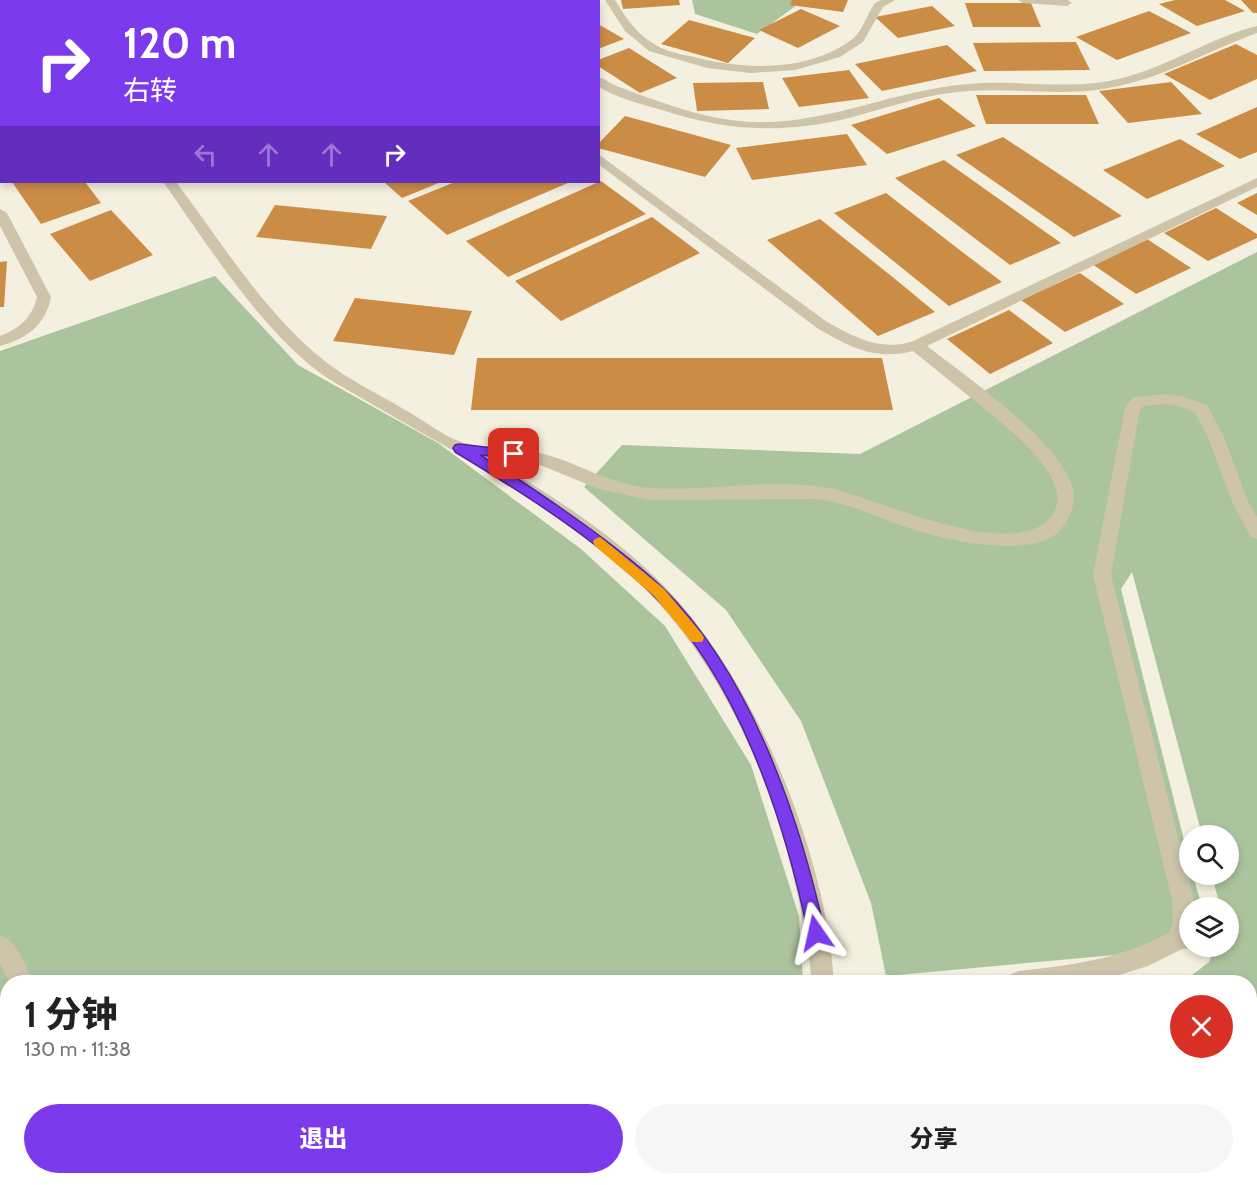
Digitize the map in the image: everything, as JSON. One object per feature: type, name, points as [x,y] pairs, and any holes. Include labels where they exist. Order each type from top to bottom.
[{"type":"street","points":[[610,0],[620,17],[644,44],[665,54],[730,68],[757,69],[795,66],[846,49],[865,33],[879,5],[890,0]]},
{"type":"street","points":[[1023,0],[1067,3]]},
{"type":"street","points":[[600,82],[606,86],[677,113],[729,125],[785,126],[819,121],[953,88],[1059,88],[1110,85],[1153,72],[1257,29]]},
{"type":"street","points":[[600,159],[822,325],[857,344],[882,352],[916,345],[1257,182]]},
{"type":"street","points":[[171,183],[278,326],[318,364],[521,486],[627,563],[659,592],[692,630],[711,658],[745,719],[787,818],[811,905],[822,975]]},
{"type":"street","points":[[0,213],[44,297],[43,306],[35,322],[18,334],[0,342]]},
{"type":"street","points":[[459,448],[514,454],[543,460],[605,486],[649,494],[796,492],[826,494],[872,507],[924,527],[958,534],[1009,538],[1031,537],[1051,529],[1066,508],[1064,484],[1050,463],[1030,438],[916,345]]},
{"type":"street","points":[[1081,975],[1152,956],[1179,939],[1184,922],[1182,900],[1102,575],[1133,407],[1140,401],[1166,399],[1182,401],[1201,409],[1215,435],[1241,504],[1257,532]]},
{"type":"street","points":[[0,946],[18,975]]},
{"type":"green space","points":[[692,0],[798,0],[797,5],[757,34],[695,14]]},
{"type":"green space","points":[[1257,252],[1257,975],[1192,975],[1209,962],[1211,957],[1239,957],[1239,897],[1218,897],[1214,885],[1239,885],[1239,825],[1199,825],[1132,572],[1121,589],[1180,825],[1179,885],[1196,885],[1199,897],[1179,897],[1179,949],[886,975],[871,903],[801,721],[726,610],[584,487],[622,445],[860,454]]},
{"type":"green space","points":[[215,276],[298,365],[438,443],[581,549],[665,626],[751,765],[799,916],[803,975],[0,975],[0,351]]},
{"type":"building","points":[[621,0],[679,0],[680,5],[623,9]]},
{"type":"building","points":[[792,0],[848,0],[843,12],[790,5]]},
{"type":"building","points":[[1175,0],[1225,0],[1245,11],[1197,26],[1159,4]]},
{"type":"building","points":[[1241,0],[1257,0],[1257,13],[1253,13]]},
{"type":"building","points":[[965,3],[1031,3],[1041,27],[973,27]]},
{"type":"building","points":[[932,6],[955,26],[898,38],[875,17]]},
{"type":"building","points":[[801,9],[840,26],[798,48],[759,30]]},
{"type":"building","points":[[1149,11],[1191,33],[1117,60],[1076,37]]},
{"type":"building","points":[[689,20],[755,38],[728,63],[661,44]]},
{"type":"building","points":[[600,25],[624,39],[600,48]]},
{"type":"building","points":[[1076,42],[1090,70],[984,71],[973,43]]},
{"type":"building","points":[[1236,44],[1257,55],[1257,79],[1210,100],[1164,74]]},
{"type":"building","points":[[947,45],[977,71],[882,91],[855,64]]},
{"type":"building","points":[[629,48],[677,78],[640,93],[600,67],[600,59]]},
{"type":"building","points":[[849,70],[869,98],[799,107],[782,78]]},
{"type":"building","points":[[763,82],[769,109],[697,111],[693,83]]},
{"type":"building","points":[[1171,82],[1202,114],[1128,123],[1099,91]]},
{"type":"building","points":[[976,95],[1086,95],[1099,124],[986,124]]},
{"type":"building","points":[[939,98],[976,126],[887,154],[851,125]]},
{"type":"building","points":[[1257,107],[1257,152],[1240,159],[1196,134]]},
{"type":"building","points":[[625,116],[731,145],[705,177],[600,149],[600,142]]},
{"type":"building","points":[[847,134],[867,165],[752,180],[736,148]]},
{"type":"building","points":[[1003,137],[1122,216],[1074,237],[956,155]]},
{"type":"building","points":[[1180,139],[1225,166],[1147,199],[1103,170]]},
{"type":"building","points":[[944,160],[1061,243],[1010,265],[895,178]]},
{"type":"building","points":[[13,183],[86,183],[101,203],[41,224]]},
{"type":"building","points":[[385,183],[439,183],[402,198]]},
{"type":"building","points":[[453,183],[568,183],[447,235],[408,201]]},
{"type":"building","points":[[600,183],[646,214],[508,277],[466,241]]},
{"type":"building","points":[[886,193],[1002,282],[949,306],[834,213]]},
{"type":"building","points":[[1257,193],[1257,215],[1237,203]]},
{"type":"building","points":[[275,205],[387,216],[371,249],[256,237]]},
{"type":"building","points":[[1216,208],[1257,234],[1257,238],[1208,261],[1164,233]]},
{"type":"building","points":[[111,210],[153,255],[90,281],[50,234]]},
{"type":"building","points":[[652,217],[700,253],[561,321],[515,281]]},
{"type":"building","points":[[820,219],[935,312],[878,336],[767,240]]},
{"type":"building","points":[[1147,239],[1191,268],[1136,294],[1092,264]]},
{"type":"building","points":[[7,261],[4,307],[0,307],[0,262]]},
{"type":"building","points":[[1080,273],[1124,304],[1065,332],[1021,300]]},
{"type":"building","points":[[355,298],[472,311],[454,355],[333,341]]},
{"type":"building","points":[[1009,310],[1053,343],[990,374],[947,339]]},
{"type":"building","points":[[477,358],[882,358],[893,410],[471,410]]},
{"type":"slow traffic","points":[[600,542],[659,592],[697,638]]},
{"type":"route","points":[[514,454],[459,448],[521,486],[627,563],[659,592],[692,630],[717,668],[745,719],[787,818],[804,876],[816,933]]}]
